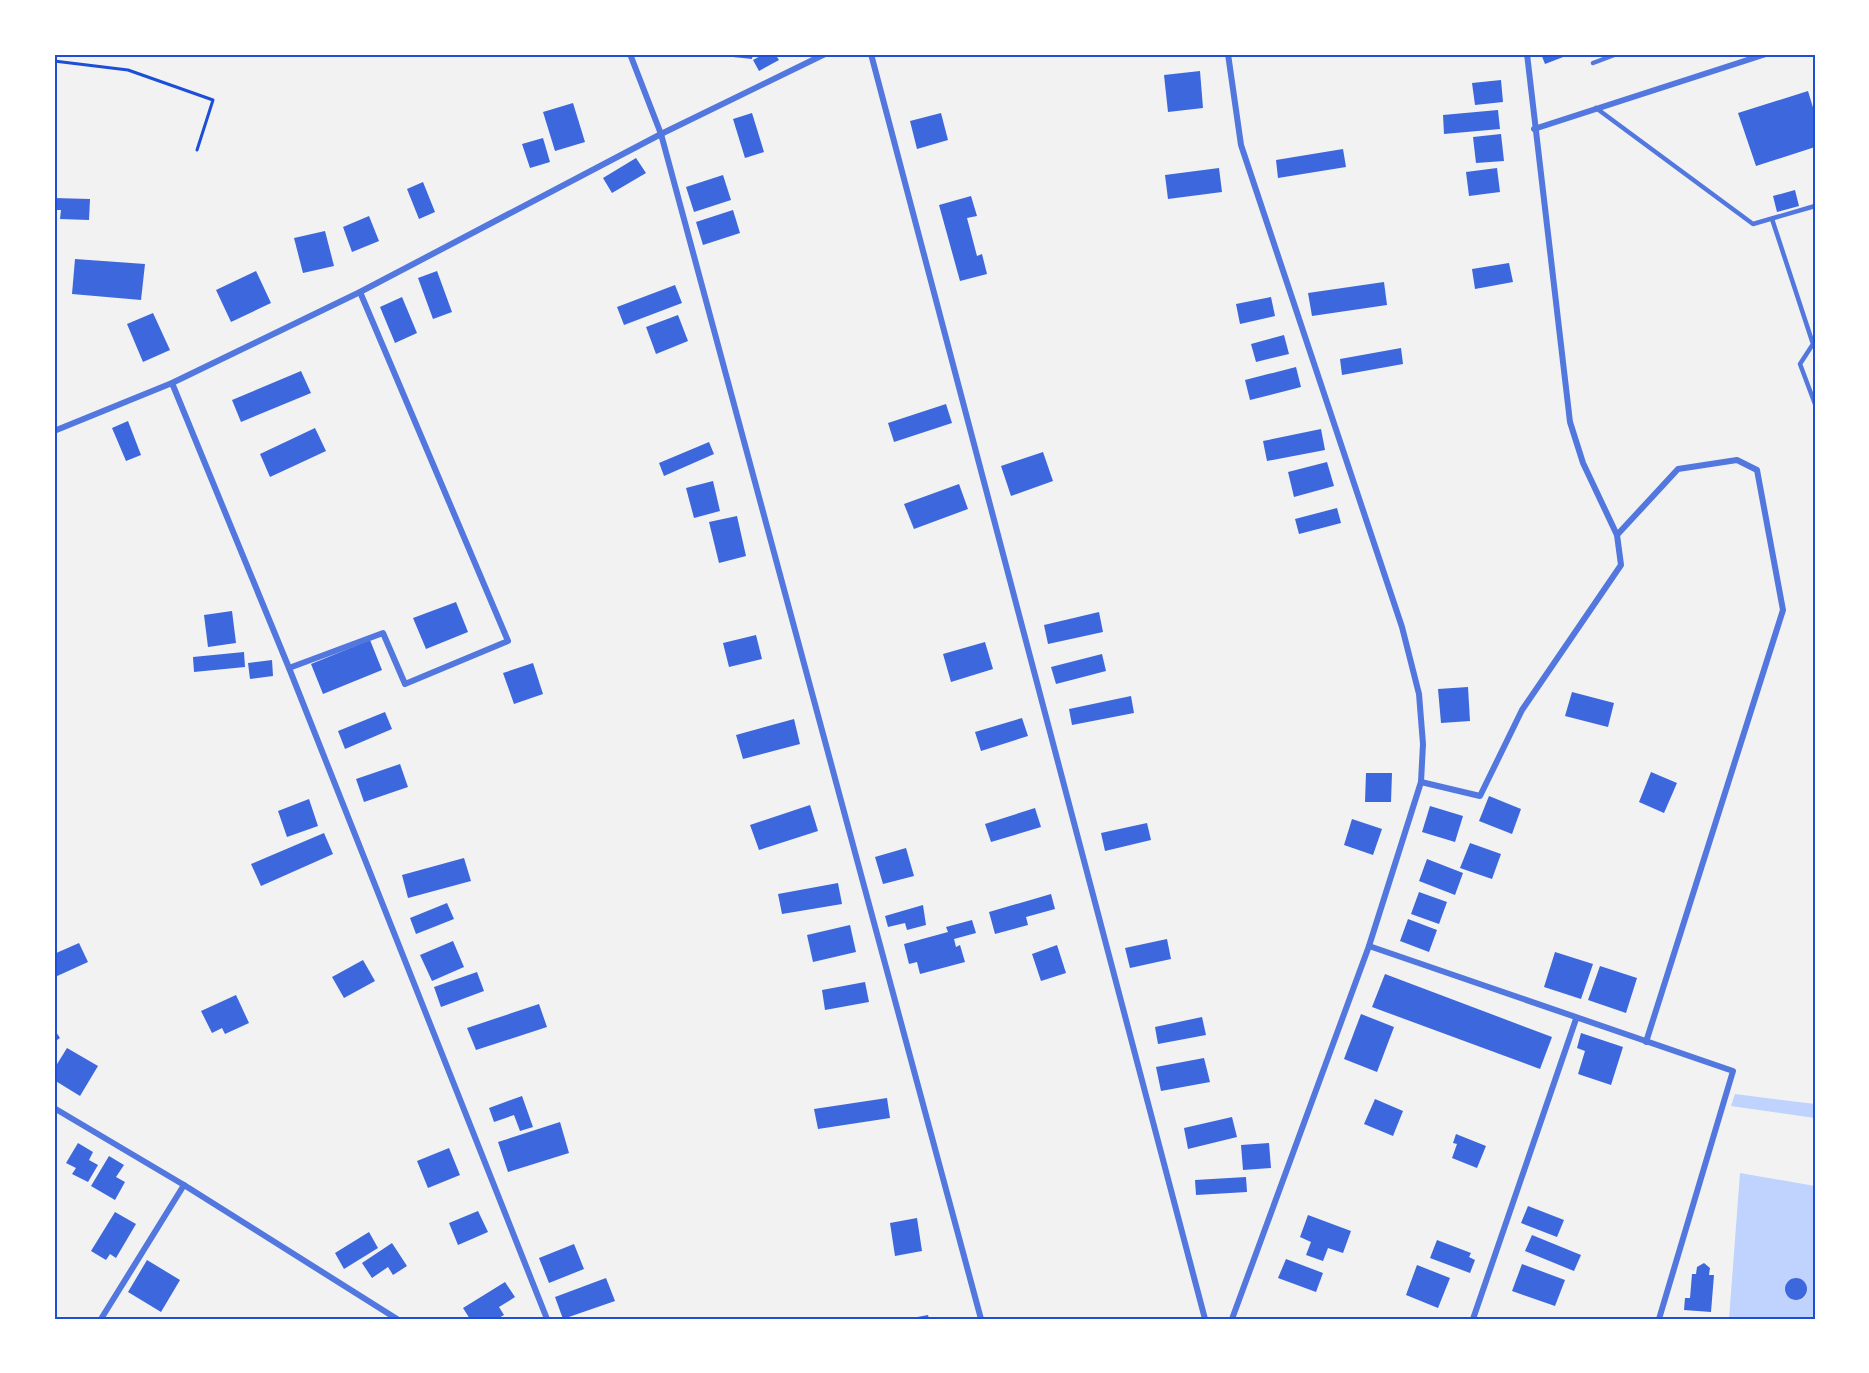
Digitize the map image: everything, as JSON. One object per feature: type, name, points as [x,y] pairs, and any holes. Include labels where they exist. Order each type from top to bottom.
[{"type":"street","points":[[630,54],[661,134],[981,1319]]},
{"type":"street","points":[[54,431],[172,383],[360,292],[661,134],[825,54]]},
{"type":"street","points":[[871,54],[1206,1319]]},
{"type":"street","points":[[1228,54],[1241,145],[1402,627],[1419,694],[1423,744],[1421,782],[1369,946],[1232,1319]]},
{"type":"street","points":[[1421,782],[1480,796],[1522,710],[1621,565],[1617,535],[1583,463],[1570,422],[1527,54]]},
{"type":"street","points":[[1534,129],[1766,54]]},
{"type":"street","points":[[289,668],[382,633],[405,684],[508,642],[360,292]]},
{"type":"street","points":[[172,383],[289,668],[547,1319]]},
{"type":"street","points":[[1617,535],[1678,470],[1737,460],[1757,470],[1783,610],[1646,1042]]},
{"type":"street","points":[[1369,946],[1576,1019],[1733,1071],[1659,1319]]},
{"type":"street","points":[[1473,1319],[1576,1019]]},
{"type":"street","points":[[54,1108],[184,1185],[396,1319]]},
{"type":"street","points":[[101,1319],[184,1185]]},
{"type":"lane","points":[[1593,63],[1617,54]]},
{"type":"lane","points":[[1739,54],[1742,62]]},
{"type":"lane","points":[[1596,108],[1754,224],[1815,206]]},
{"type":"lane","points":[[1772,219],[1813,344],[1800,364],[1815,404]]},
{"type":"path","points":[[54,61],[128,70],[213,100],[197,150]]},
{"type":"water","points":[[1735,1094],[1815,1104],[1815,1118],[1731,1106]]},
{"type":"water","points":[[1740,1173],[1815,1186],[1815,1319],[1729,1319]],"holes":[[[1793,1278],[1803,1281],[1806,1294],[1800,1300],[1792,1300],[1785,1293],[1787,1282]]]},
{"type":"building","points":[[704,54],[753,54],[752,59]]},
{"type":"building","points":[[764,54],[775,54],[779,60],[759,71],[753,60]]},
{"type":"building","points":[[1541,54],[1571,54],[1545,64]]},
{"type":"building","points":[[1200,71],[1203,108],[1168,112],[1164,75]]},
{"type":"building","points":[[1501,80],[1503,102],[1475,105],[1472,83]]},
{"type":"building","points":[[1808,91],[1815,114],[1815,147],[1756,166],[1738,113]]},
{"type":"building","points":[[573,103],[585,142],[555,151],[543,112]]},
{"type":"building","points":[[1498,110],[1500,129],[1444,134],[1443,115]]},
{"type":"building","points":[[752,113],[764,152],[745,158],[733,119]]},
{"type":"building","points":[[941,113],[948,140],[917,149],[910,121]]},
{"type":"building","points":[[1501,134],[1504,161],[1476,163],[1473,137]]},
{"type":"building","points":[[543,138],[550,162],[530,168],[522,144]]},
{"type":"building","points":[[1343,149],[1346,167],[1278,178],[1276,160]]},
{"type":"building","points":[[636,158],[646,173],[612,193],[603,178]]},
{"type":"building","points":[[1219,168],[1222,192],[1168,199],[1165,175]]},
{"type":"building","points":[[1497,168],[1500,192],[1469,196],[1466,172]]},
{"type":"building","points":[[723,175],[731,200],[694,212],[686,187]]},
{"type":"building","points":[[423,182],[435,212],[419,219],[407,189]]},
{"type":"building","points":[[1795,190],[1799,206],[1777,212],[1773,196]]},
{"type":"building","points":[[971,196],[977,216],[967,218],[977,256],[982,254],[987,274],[960,281],[939,205]]},
{"type":"building","points":[[54,198],[90,199],[89,220],[60,219],[61,210],[54,210]]},
{"type":"building","points":[[733,210],[740,233],[703,245],[696,222]]},
{"type":"building","points":[[369,216],[379,241],[352,252],[343,227]]},
{"type":"building","points":[[325,231],[334,266],[303,273],[294,238]]},
{"type":"building","points":[[75,259],[145,264],[141,300],[72,294]]},
{"type":"building","points":[[1509,263],[1513,282],[1475,289],[1472,269]]},
{"type":"building","points":[[256,271],[271,303],[231,322],[216,290]]},
{"type":"building","points":[[437,271],[452,312],[433,319],[418,278]]},
{"type":"building","points":[[1384,282],[1387,305],[1312,316],[1308,293]]},
{"type":"building","points":[[675,285],[682,303],[624,325],[617,307]]},
{"type":"building","points":[[402,297],[417,333],[395,343],[380,307]]},
{"type":"building","points":[[1271,297],[1275,316],[1240,324],[1236,304]]},
{"type":"building","points":[[153,313],[170,350],[143,362],[127,324]]},
{"type":"building","points":[[678,315],[688,341],[656,354],[646,327]]},
{"type":"building","points":[[1284,335],[1289,354],[1256,362],[1251,344]]},
{"type":"building","points":[[1401,348],[1403,364],[1342,375],[1340,359]]},
{"type":"building","points":[[1296,367],[1301,387],[1250,400],[1245,380]]},
{"type":"building","points":[[301,371],[311,393],[241,422],[232,400]]},
{"type":"building","points":[[946,404],[952,423],[894,442],[888,423]]},
{"type":"building","points":[[128,421],[141,455],[126,461],[112,428]]},
{"type":"building","points":[[315,428],[326,451],[270,477],[260,454]]},
{"type":"building","points":[[1321,429],[1325,450],[1267,461],[1263,441]]},
{"type":"building","points":[[709,442],[714,454],[664,476],[659,463]]},
{"type":"building","points":[[1043,452],[1053,481],[1011,496],[1001,466]]},
{"type":"building","points":[[1327,462],[1334,486],[1294,497],[1288,472]]},
{"type":"building","points":[[713,481],[720,511],[694,518],[686,488]]},
{"type":"building","points":[[959,484],[968,509],[914,529],[904,504]]},
{"type":"building","points":[[1337,508],[1341,523],[1299,534],[1295,519]]},
{"type":"building","points":[[737,516],[746,556],[719,563],[709,522]]},
{"type":"building","points":[[456,602],[468,632],[426,649],[413,618]]},
{"type":"building","points":[[232,611],[236,643],[208,647],[204,615]]},
{"type":"building","points":[[1099,612],[1103,632],[1048,644],[1044,625]]},
{"type":"building","points":[[756,635],[762,659],[729,667],[723,643]]},
{"type":"building","points":[[370,640],[382,670],[323,694],[311,664]]},
{"type":"building","points":[[985,642],[993,669],[951,682],[943,654]]},
{"type":"building","points":[[244,652],[245,667],[194,672],[193,657]]},
{"type":"building","points":[[1102,654],[1106,671],[1056,684],[1051,667]]},
{"type":"building","points":[[272,660],[273,676],[250,679],[248,663]]},
{"type":"building","points":[[533,663],[543,694],[514,704],[503,673]]},
{"type":"building","points":[[1468,687],[1470,721],[1441,723],[1438,689]]},
{"type":"building","points":[[1572,692],[1614,703],[1608,727],[1565,716]]},
{"type":"building","points":[[1131,696],[1134,713],[1072,725],[1069,709]]},
{"type":"building","points":[[385,712],[392,729],[345,749],[338,731]]},
{"type":"building","points":[[1022,718],[1028,736],[981,751],[975,732]]},
{"type":"building","points":[[794,719],[800,744],[743,759],[736,735]]},
{"type":"building","points":[[400,764],[408,787],[364,802],[356,779]]},
{"type":"building","points":[[1651,772],[1677,783],[1664,813],[1639,802]]},
{"type":"building","points":[[1366,773],[1392,773],[1391,802],[1365,802]]},
{"type":"building","points":[[1489,796],[1521,809],[1512,834],[1479,821]]},
{"type":"building","points":[[309,799],[318,826],[287,837],[278,811]]},
{"type":"building","points":[[810,805],[818,831],[759,850],[750,825]]},
{"type":"building","points":[[1430,806],[1463,816],[1455,842],[1422,832]]},
{"type":"building","points":[[1035,808],[1041,827],[991,842],[985,824]]},
{"type":"building","points":[[1352,819],[1382,829],[1373,855],[1344,845]]},
{"type":"building","points":[[1147,823],[1151,840],[1105,851],[1101,833]]},
{"type":"building","points":[[324,833],[333,854],[261,886],[251,864]]},
{"type":"building","points":[[1470,843],[1501,854],[1492,879],[1460,868]]},
{"type":"building","points":[[906,848],[914,876],[883,884],[875,857]]},
{"type":"building","points":[[464,858],[471,881],[408,898],[402,875]]},
{"type":"building","points":[[1427,859],[1463,873],[1455,895],[1419,881]]},
{"type":"building","points":[[838,883],[842,904],[782,914],[778,894]]},
{"type":"building","points":[[1419,892],[1447,902],[1439,924],[1411,914]]},
{"type":"building","points":[[1051,894],[1055,909],[1026,917],[1028,925],[995,934],[989,912]]},
{"type":"building","points":[[447,903],[454,919],[416,934],[410,918]]},
{"type":"building","points":[[923,905],[926,925],[907,930],[905,923],[888,927],[885,916]]},
{"type":"building","points":[[1408,919],[1437,930],[1429,952],[1400,941]]},
{"type":"building","points":[[972,920],[976,933],[954,939],[956,947],[960,945],[965,962],[920,974],[917,962],[909,964],[904,944],[948,932],[946,927]]},
{"type":"building","points":[[850,925],[856,952],[813,962],[807,935]]},
{"type":"building","points":[[1167,939],[1171,959],[1130,968],[1125,948]]},
{"type":"building","points":[[453,941],[464,967],[432,981],[420,955]]},
{"type":"building","points":[[79,943],[88,962],[55,977],[54,954]]},
{"type":"building","points":[[1057,945],[1066,973],[1041,981],[1032,954]]},
{"type":"building","points":[[1555,952],[1593,964],[1581,999],[1544,987]]},
{"type":"building","points":[[363,960],[375,981],[344,998],[332,977]]},
{"type":"building","points":[[1600,966],[1637,978],[1626,1013],[1588,1000]]},
{"type":"building","points":[[477,972],[484,991],[441,1007],[434,987]]},
{"type":"building","points":[[1385,974],[1552,1037],[1540,1069],[1372,1007]]},
{"type":"building","points":[[865,982],[869,1002],[825,1010],[822,990]]},
{"type":"building","points":[[236,995],[249,1023],[225,1034],[222,1028],[212,1033],[201,1011]]},
{"type":"building","points":[[539,1004],[547,1027],[476,1050],[467,1028]]},
{"type":"building","points":[[1361,1014],[1394,1027],[1377,1072],[1344,1059]]},
{"type":"building","points":[[1202,1017],[1206,1035],[1158,1044],[1155,1027]]},
{"type":"building","points":[[54,1029],[60,1038],[54,1042]]},
{"type":"building","points":[[1581,1033],[1623,1047],[1611,1085],[1578,1074],[1585,1051],[1577,1048]]},
{"type":"building","points":[[67,1048],[98,1066],[80,1096],[54,1080],[54,1069]]},
{"type":"building","points":[[1204,1058],[1210,1082],[1161,1091],[1156,1067]]},
{"type":"building","points":[[522,1096],[533,1127],[520,1131],[514,1115],[494,1122],[489,1108]]},
{"type":"building","points":[[887,1098],[890,1118],[818,1129],[814,1109]]},
{"type":"building","points":[[1375,1099],[1403,1111],[1393,1136],[1364,1124]]},
{"type":"building","points":[[1232,1117],[1237,1137],[1188,1149],[1184,1128]]},
{"type":"building","points":[[560,1122],[569,1153],[508,1172],[498,1142]]},
{"type":"building","points":[[1456,1134],[1486,1146],[1477,1168],[1452,1158],[1457,1144],[1453,1143]]},
{"type":"building","points":[[78,1143],[93,1152],[89,1160],[98,1165],[88,1182],[72,1174],[76,1168],[66,1163]]},
{"type":"building","points":[[1269,1143],[1271,1168],[1243,1170],[1241,1145]]},
{"type":"building","points":[[449,1148],[460,1175],[428,1188],[417,1161]]},
{"type":"building","points":[[109,1156],[124,1165],[116,1177],[125,1182],[115,1200],[91,1186]]},
{"type":"building","points":[[1246,1177],[1247,1192],[1196,1195],[1195,1180]]},
{"type":"building","points":[[1528,1206],[1564,1220],[1557,1237],[1521,1223]]},
{"type":"building","points":[[478,1211],[488,1232],[458,1245],[449,1223]]},
{"type":"building","points":[[115,1212],[136,1224],[116,1258],[110,1254],[106,1260],[91,1251]]},
{"type":"building","points":[[1308,1215],[1351,1231],[1343,1253],[1328,1248],[1323,1261],[1306,1255],[1311,1242],[1300,1237]]},
{"type":"building","points":[[917,1218],[922,1251],[895,1256],[890,1223]]},
{"type":"building","points":[[369,1232],[378,1248],[344,1269],[335,1253]]},
{"type":"building","points":[[1532,1235],[1581,1255],[1574,1271],[1525,1251]]},
{"type":"building","points":[[1437,1240],[1471,1253],[1469,1257],[1475,1260],[1470,1273],[1430,1258]]},
{"type":"building","points":[[392,1243],[407,1266],[393,1275],[388,1267],[372,1278],[362,1263]]},
{"type":"building","points":[[574,1244],[584,1269],[549,1283],[539,1258]]},
{"type":"building","points":[[1286,1259],[1323,1273],[1316,1292],[1278,1278]]},
{"type":"building","points":[[147,1260],[180,1280],[161,1312],[128,1292]]},
{"type":"building","points":[[1704,1263],[1710,1268],[1709,1275],[1714,1275],[1711,1312],[1684,1310],[1685,1298],[1690,1298],[1692,1274],[1696,1274],[1697,1267]]},
{"type":"building","points":[[1522,1264],[1565,1280],[1555,1306],[1512,1291]]},
{"type":"building","points":[[1417,1265],[1450,1278],[1438,1308],[1406,1295]]},
{"type":"building","points":[[606,1278],[615,1301],[563,1319],[555,1297]]},
{"type":"building","points":[[1792,1278],[1800,1278],[1807,1285],[1807,1293],[1800,1300],[1792,1300],[1785,1293],[1785,1285]]},
{"type":"building","points":[[505,1282],[515,1297],[499,1307],[504,1315],[497,1319],[470,1319],[463,1308]]},
{"type":"building","points":[[928,1315],[929,1319],[912,1319],[912,1318]]}]
